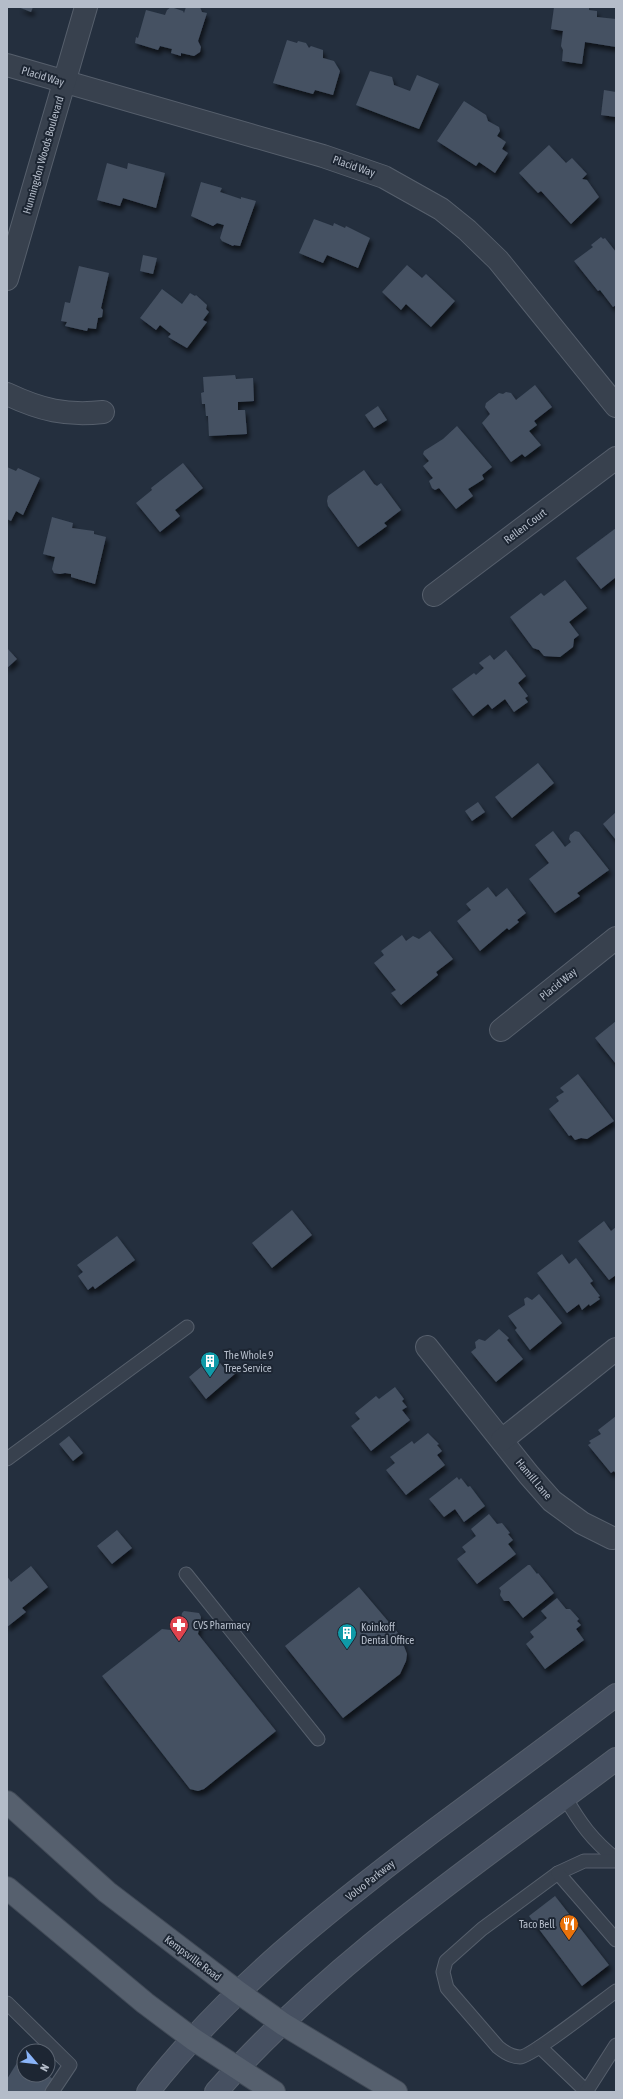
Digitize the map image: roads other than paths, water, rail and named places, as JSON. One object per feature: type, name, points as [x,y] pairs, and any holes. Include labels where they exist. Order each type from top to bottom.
[{"type":"main road","name":"Volvo Parkway","points":[[148,2092],[193,2039],[238,1992],[280,1953],[334,1908],[616,1695]]},
{"type":"main road","points":[[216,2092],[237,2068],[337,1972],[375,1940],[616,1759]]},
{"type":"main road","name":"Kempsville Road","points":[[7,1802],[107,1892],[238,1992],[283,2024],[396,2092]]},
{"type":"main road","points":[[7,1888],[88,1958],[193,2039],[274,2092]]},
{"type":"street","name":"Hunningdon Woods Boulevard","points":[[7,279],[86,7]]},
{"type":"street","name":"Placid Way","points":[[7,65],[323,156],[384,177],[441,209],[467,230],[498,260],[616,406]]},
{"type":"street","points":[[7,394],[22,401],[60,413],[81,414],[103,412]]},
{"type":"street","name":"Rellen Court","points":[[434,595],[616,458]]},
{"type":"street","name":"Placid Way","points":[[501,1030],[616,938]]},
{"type":"street","name":"Hamill Lane","points":[[427,1347],[552,1501],[582,1523],[612,1538]]},
{"type":"street","points":[[502,1440],[616,1349]]},
{"type":"lane","points":[[7,1459],[187,1326]]},
{"type":"lane","points":[[186,1574],[318,1739]]},
{"type":"lane","points":[[565,1797],[581,1825],[598,1845],[616,1860]]},
{"type":"lane","points":[[616,1860],[584,1861],[558,1873],[482,1929],[451,1954],[446,1961],[443,1972],[447,1988],[498,2047],[508,2054],[520,2057],[527,2056],[616,1991]]},
{"type":"lane","points":[[558,1873],[616,1940]]},
{"type":"lane","points":[[7,2002],[70,2065],[52,2092]]},
{"type":"lane","points":[[540,2047],[586,2092],[616,2046]]},
{"type":"place","name":"The Whole 9 Tree Service","points":[[210,1378]]},
{"type":"place","name":"CVS Pharmacy","points":[[179,1642]]},
{"type":"place","name":"Koinkoff Dental Office","points":[[347,1650]]},
{"type":"place","name":"Taco Bell","points":[[569,1941]]}]
